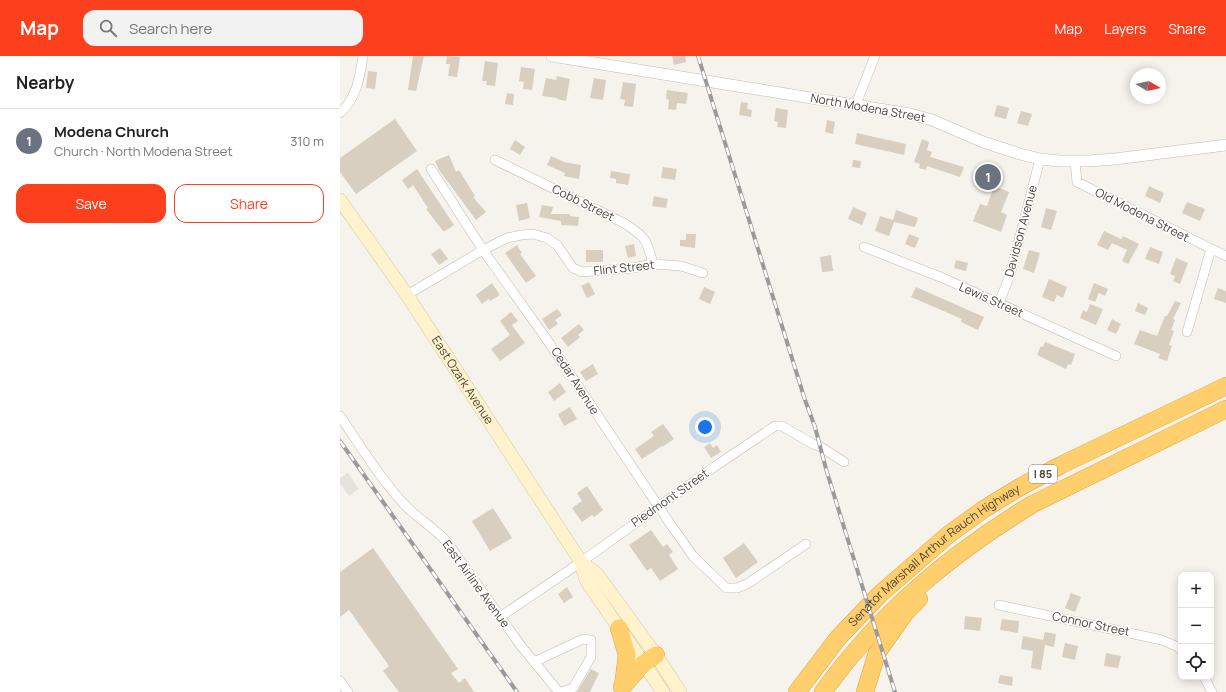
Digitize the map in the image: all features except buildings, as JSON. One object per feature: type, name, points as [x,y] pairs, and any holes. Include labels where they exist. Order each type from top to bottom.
[{"type":"highway","name":"Senator Marshall Arthur Rauch Highway","points":[[798,690],[838,638],[880,594],[948,535],[984,509],[1020,486],[1061,465],[1226,386]]},
{"type":"highway","name":"Senator Marshall Arthur Rauch Highway","points":[[823,692],[865,639],[892,610],[967,547],[1033,504],[1226,409]]},
{"type":"highway","points":[[865,692],[877,653],[905,613],[967,547]]},
{"type":"highway","points":[[619,628],[627,655],[625,690]]},
{"type":"highway","points":[[625,690],[653,664]]},
{"type":"main road","name":"East Ozark Avenue","points":[[340,200],[407,295],[581,562],[586,580],[619,628],[680,692]]},
{"type":"main road","name":"East Ozark Avenue","points":[[581,562],[597,574],[653,664],[663,692]]},
{"type":"street","points":[[340,113],[352,98],[357,86],[363,56]]},
{"type":"street","name":"North Modena Street","points":[[552,56],[856,104],[910,114],[932,120],[994,146],[1040,159],[1075,162],[1115,159],[1226,145]]},
{"type":"street","points":[[856,104],[875,56]]},
{"type":"street","name":"Davidson Avenue","points":[[999,303],[1010,275],[1040,159]]},
{"type":"street","name":"Cobb Street","points":[[495,160],[634,229],[648,243],[653,264]]},
{"type":"street","name":"Old Modena Street","points":[[1075,162],[1077,182],[1226,256]]},
{"type":"street","name":"Cedar Avenue","points":[[431,169],[483,250],[550,344],[693,556],[726,588],[737,588],[747,584],[806,544]]},
{"type":"street","name":"Flint Street","points":[[407,295],[483,250],[507,238],[533,234],[546,238],[557,245],[573,268],[582,272],[634,268],[653,264],[681,266],[703,273]]},
{"type":"street","name":"Lewis Street","points":[[864,247],[943,278],[1116,356]]},
{"type":"street","points":[[1187,332],[1211,249]]},
{"type":"street","name":"East Airline Avenue","points":[[340,416],[404,505],[433,528],[447,542],[500,617],[534,662],[560,692],[573,688],[591,657],[591,640],[583,639],[534,662]]},
{"type":"street","name":"Piedmont Street","points":[[500,617],[775,426],[782,426],[821,447],[844,462]]},
{"type":"street","name":"Connor Street","points":[[999,604],[1162,640],[1178,647]]},
{"type":"street","points":[[1206,680],[1212,692]]},
{"type":"street","points":[[340,681],[348,692]]},
{"type":"shaded area","points":[[348,473],[359,489],[349,496],[340,483],[340,478]]},
{"type":"railway","points":[[698,56],[805,400],[815,427],[826,469],[895,692]]},
{"type":"railway","points":[[340,441],[517,692]]},
{"type":"place","name":"Modena Church","points":[[988,177]]}]
